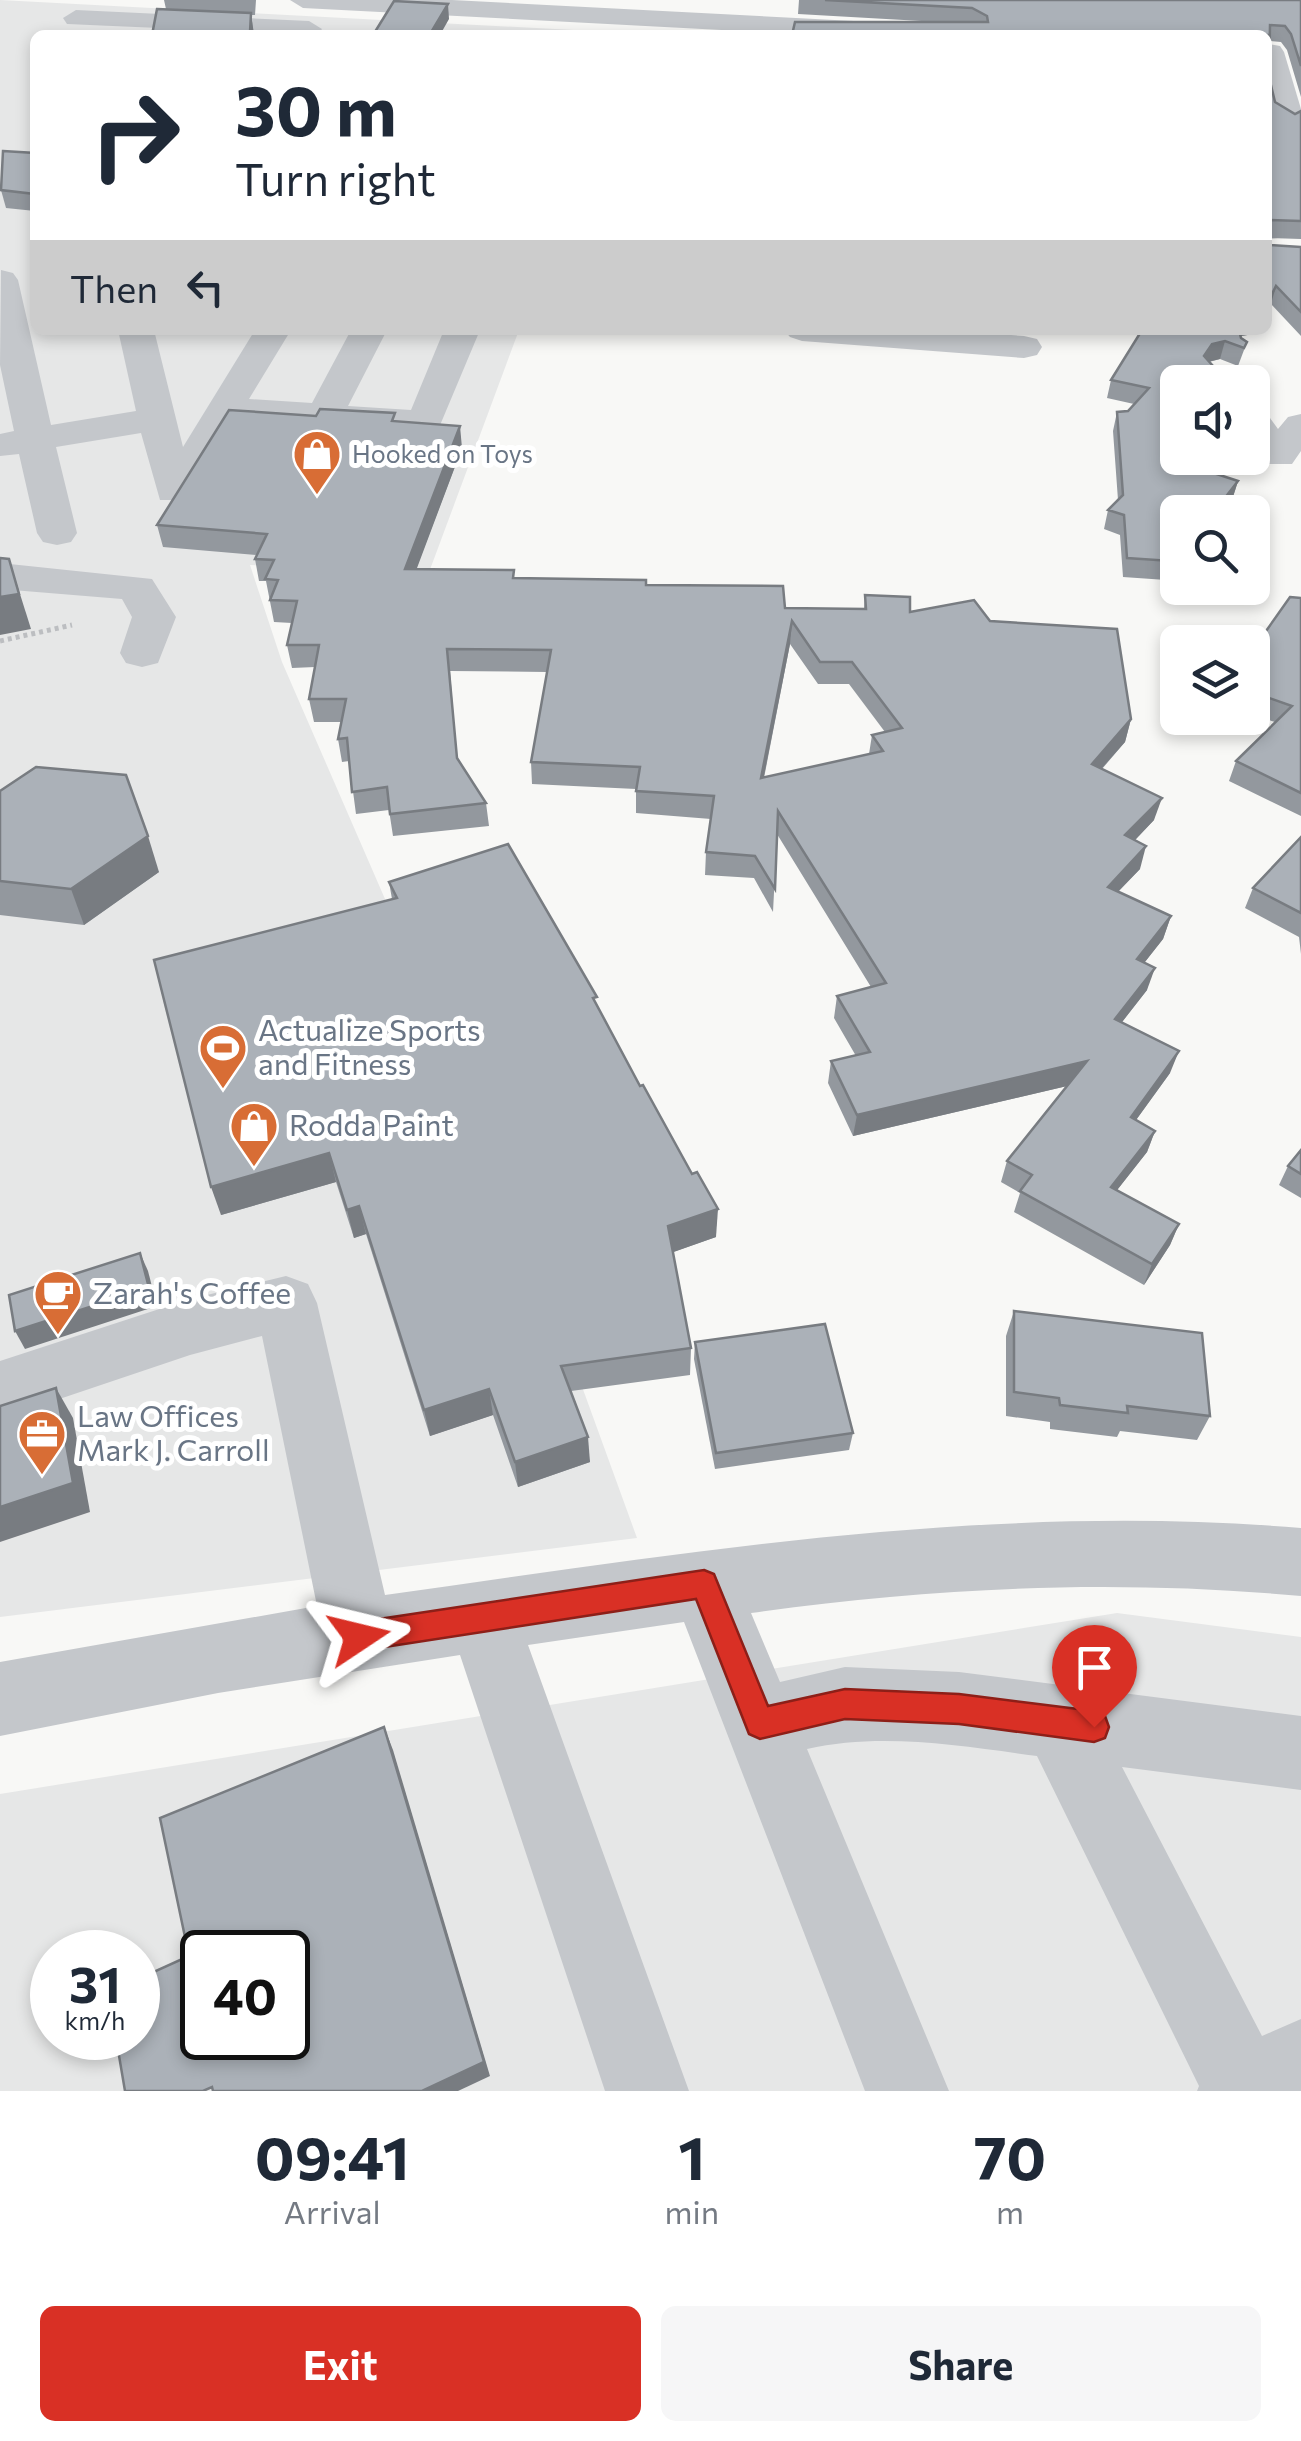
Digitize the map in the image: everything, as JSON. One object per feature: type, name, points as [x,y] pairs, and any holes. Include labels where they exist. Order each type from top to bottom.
[{"type":"street","points":[[308,30],[317,1],[477,5],[650,27],[722,19],[831,30]]},
{"type":"street","points":[[393,30],[408,6]]},
{"type":"street","points":[[78,18],[274,30]]},
{"type":"street","points":[[1272,52],[1301,54]]},
{"type":"street","points":[[1272,64],[1286,118]]},
{"type":"street","points":[[30,282],[0,280],[18,443],[57,534]]},
{"type":"street","points":[[137,335],[174,492],[270,335]]},
{"type":"street","points":[[324,416],[365,335]]},
{"type":"street","points":[[225,409],[425,422],[460,335]]},
{"type":"street","points":[[871,335],[1024,346]]},
{"type":"street","points":[[18,443],[156,419]]},
{"type":"street","points":[[1270,445],[1278,456],[1301,425]]},
{"type":"street","points":[[0,560],[160,574]]},
{"type":"street","points":[[0,576],[138,588],[154,617],[142,653]]},
{"type":"street","points":[[0,1390],[190,1327],[286,1303],[359,1637]]},
{"type":"street","points":[[0,1699],[482,1616],[704,1584],[1026,1553],[1301,1562]]},
{"type":"street","points":[[704,1584],[908,2091]]},
{"type":"street","points":[[482,1616],[647,2091]]},
{"type":"street","points":[[760,1723],[845,1704],[959,1709],[1301,1753]]},
{"type":"street","points":[[1059,1722],[1261,2080]]},
{"type":"shaded area","points":[[0,0],[573,30],[30,30],[30,335],[517,335],[428,575],[250,565],[282,662],[395,922],[560,1326],[637,1538],[0,1617]]},
{"type":"shaded area","points":[[1117,1613],[1301,1637],[1301,2091],[0,2091],[0,1794]]},
{"type":"building","points":[[825,0],[1301,0],[1301,66],[1285,26],[1270,25],[1270,30],[793,30],[795,22],[988,22],[987,16],[972,8]]},
{"type":"building","points":[[394,1],[448,4],[432,30],[376,30]]},
{"type":"building","points":[[157,9],[251,13],[250,30],[153,30]]},
{"type":"building","points":[[1272,90],[1275,102],[1295,114],[1301,111],[1301,221],[1272,220]]},
{"type":"building","points":[[3,151],[30,153],[30,193],[1,190]]},
{"type":"building","points":[[1272,245],[1301,247],[1301,312],[1276,286],[1272,294]]},
{"type":"building","points":[[1139,335],[1240,335],[1247,342],[1244,348],[1225,341],[1212,344],[1204,356],[1212,365],[1160,365],[1160,475],[1220,475],[1238,481],[1227,495],[1160,495],[1160,560],[1127,558],[1124,515],[1108,510],[1123,495],[1117,412],[1128,411],[1149,388],[1111,380]]},
{"type":"building","points":[[320,409],[395,413],[392,421],[460,426],[405,569],[514,570],[513,578],[646,580],[646,585],[783,586],[785,608],[866,609],[865,595],[910,597],[910,612],[974,600],[990,621],[1117,629],[1131,719],[1092,764],[1162,798],[1125,835],[1146,846],[1108,887],[1171,916],[1137,959],[1155,968],[1115,1019],[1179,1051],[1131,1117],[1155,1131],[1111,1187],[1179,1224],[1152,1264],[1020,1191],[1032,1175],[1007,1161],[1087,1061],[857,1115],[831,1061],[870,1052],[837,996],[886,983],[778,811],[775,889],[755,856],[706,852],[714,796],[636,791],[640,767],[531,762],[551,650],[447,649],[457,758],[486,803],[390,814],[387,787],[352,792],[347,738],[338,739],[346,699],[309,699],[319,645],[287,645],[297,601],[270,600],[278,580],[265,579],[274,560],[255,559],[267,534],[157,525],[229,410],[316,416]],"holes":[[[792,621],[820,662],[852,662],[902,728],[872,735],[883,751],[761,778]]]},
{"type":"building","points":[[0,558],[9,559],[19,594],[0,597]]},
{"type":"building","points":[[1290,597],[1301,598],[1301,793],[1236,761],[1262,735],[1270,735],[1270,728],[1292,706],[1270,698],[1270,625]]},
{"type":"building","points":[[36,767],[126,775],[148,836],[71,889],[0,881],[0,791]]},
{"type":"building","points":[[1301,837],[1301,913],[1253,888]]},
{"type":"building","points":[[508,844],[597,997],[593,998],[640,1086],[643,1085],[692,1174],[697,1172],[718,1209],[668,1226],[691,1348],[561,1366],[588,1437],[515,1462],[489,1389],[424,1410],[359,1206],[347,1210],[329,1153],[211,1187],[154,960],[397,898],[389,882]]},
{"type":"building","points":[[1301,1150],[1301,1174],[1288,1166]]},
{"type":"building","points":[[140,1253],[149,1288],[15,1331],[9,1295]]},
{"type":"building","points":[[1014,1311],[1202,1333],[1210,1416],[1127,1406],[1128,1413],[1060,1405],[1059,1398],[1014,1392]]},
{"type":"building","points":[[825,1324],[853,1433],[716,1453],[695,1342]]},
{"type":"building","points":[[56,1388],[73,1483],[0,1507],[0,1406]]},
{"type":"building","points":[[384,1727],[484,2062],[422,2091],[213,2091],[212,2087],[203,2091],[125,2091],[120,2060],[160,2060],[160,1969],[180,1960],[180,2060],[310,2060],[310,1930],[184,1930],[160,1818]]},
{"type":"place","name":"Hooked on Toys","points":[[317,496]]},
{"type":"place","name":"Actualize Sports and Fitness","points":[[223,1090]]},
{"type":"place","name":"Rodda Paint","points":[[254,1168]]},
{"type":"place","name":"Zarah's Coffee","points":[[58,1336]]},
{"type":"place","name":"Law Offices Mark J. Carroll","points":[[42,1476]]},
{"type":"route","points":[[359,1637],[704,1584],[760,1723],[845,1704],[959,1709],[1094,1727]]}]
